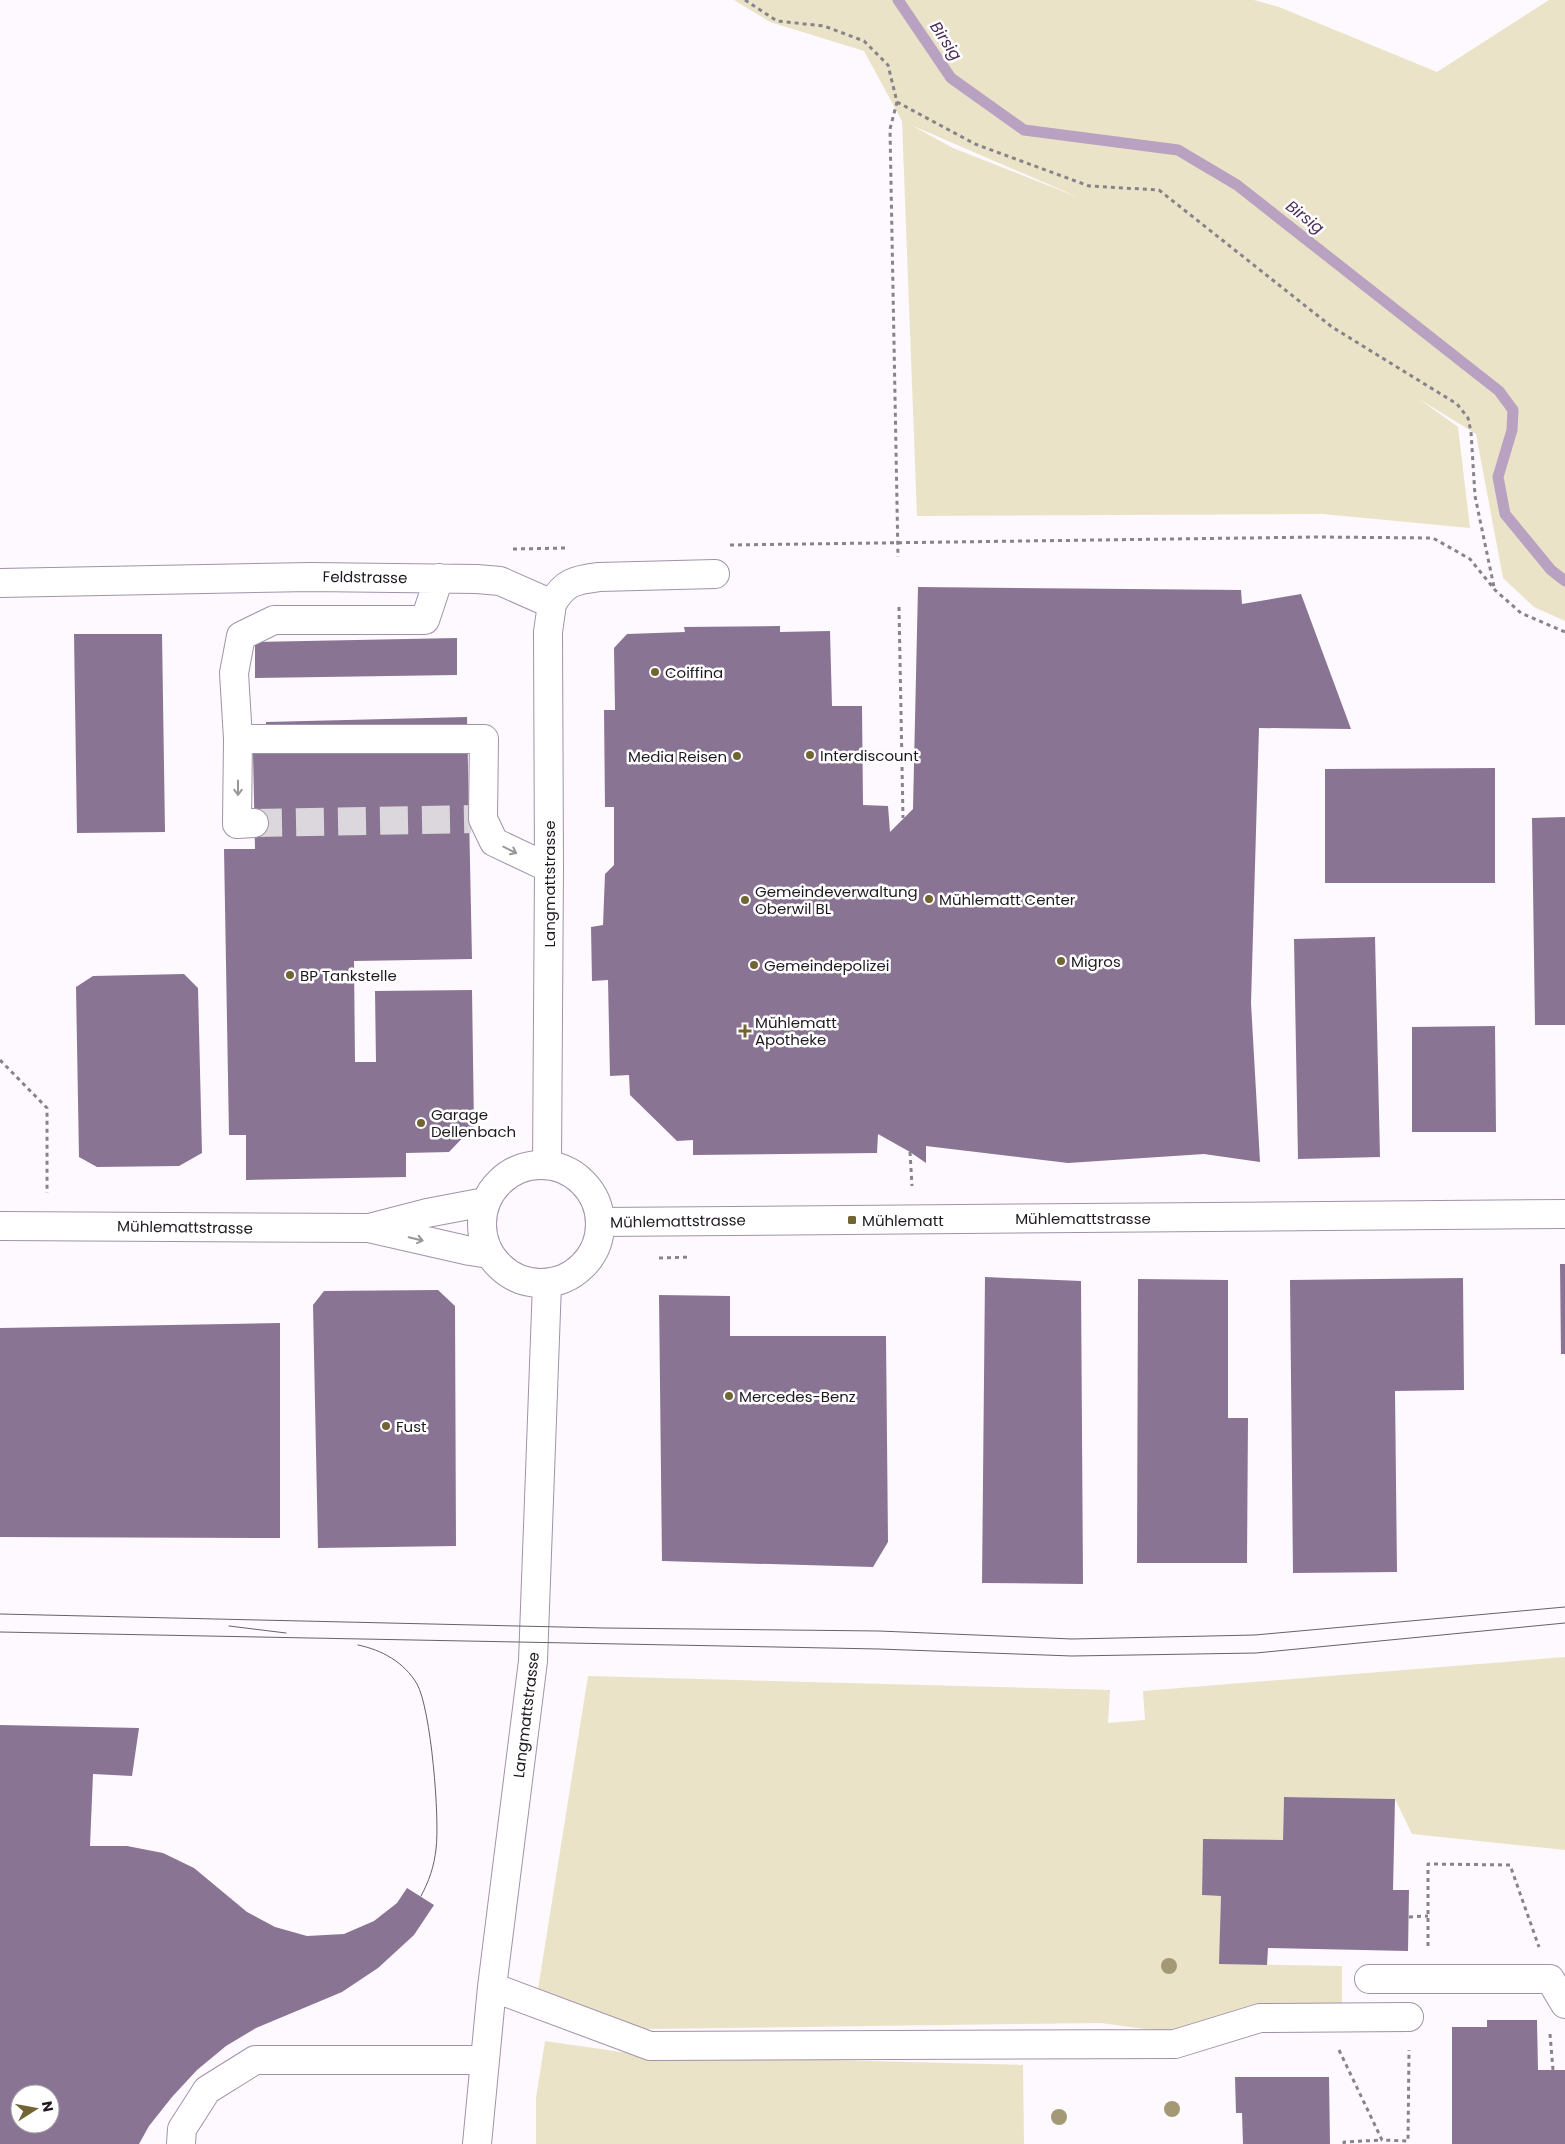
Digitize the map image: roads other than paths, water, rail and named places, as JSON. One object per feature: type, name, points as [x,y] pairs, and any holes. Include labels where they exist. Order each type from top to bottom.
[{"type":"street","points":[[552,604],[558,592],[568,584],[580,580],[599,577],[715,574]]},
{"type":"street","name":"Feldstrasse","points":[[0,583],[312,577],[500,580],[552,604]]},
{"type":"street","points":[[254,823],[238,824],[238,739],[234,673],[241,636],[274,620],[425,620],[439,578]]},
{"type":"street","name":"Langmattstrasse","points":[[547,1165],[548,632],[552,604]]},
{"type":"street","points":[[238,739],[484,739],[477,819],[494,842],[549,868]]},
{"type":"street","points":[[547,1165],[564,1170],[578,1178],[590,1190],[598,1206],[600,1222],[597,1244],[586,1264],[568,1278],[547,1284],[530,1283],[514,1277],[499,1267],[489,1254],[483,1237],[481,1219],[485,1202],[495,1185],[510,1173],[528,1166],[547,1165]]},
{"type":"street","name":"Mühlemattstrasse","points":[[369,1228],[427,1213],[485,1202]]},
{"type":"street","name":"Mühlemattstrasse","points":[[600,1222],[1565,1214]]},
{"type":"street","name":"Mühlemattstrasse","points":[[0,1226],[369,1228],[470,1252],[489,1254]]},
{"type":"street","name":"Langmattstrasse","points":[[477,2144],[492,1987],[533,1661],[547,1284]]},
{"type":"street","points":[[1369,1979],[1550,1979],[1565,2004]]},
{"type":"street","points":[[492,1987],[650,2046],[1175,2044],[1260,2018],[1323,2016],[1409,2018]]},
{"type":"street","points":[[181,2144],[182,2129],[207,2090],[255,2060],[484,2060]]},
{"type":"waterway","name":"Birsig","points":[[898,0],[951,78],[1024,130],[1178,150],[1237,185],[1499,391],[1513,410],[1512,430],[1498,477],[1505,514],[1551,570],[1565,581]]},
{"type":"tunnel","points":[[254,823],[471,819]]},
{"type":"tram line","points":[[0,1614],[604,1628],[879,1631],[1072,1639],[1255,1635],[1565,1607]]},
{"type":"tram line","points":[[0,1632],[879,1649],[1072,1656],[1256,1653],[1565,1623]]},
{"type":"tram line","points":[[229,1626],[286,1633]]},
{"type":"tram line","points":[[358,1645],[376,1650],[399,1663],[412,1676],[422,1697],[433,1765],[437,1834],[432,1868],[421,1896]]},
{"type":"place","name":"Coiffina","points":[[655,672]]},
{"type":"place","name":"Interdiscount","points":[[810,755]]},
{"type":"place","name":"Media Reisen","points":[[737,756]]},
{"type":"place","name":"Mühlematt Center","points":[[929,899]]},
{"type":"place","name":"Gemeindeverwaltung Oberwil BL","points":[[745,900]]},
{"type":"place","name":"Migros","points":[[1061,961]]},
{"type":"place","name":"Gemeindepolizei","points":[[754,965]]},
{"type":"place","name":"BP Tankstelle","points":[[290,975]]},
{"type":"place","name":"Mühlematt Apotheke","points":[[745,1031]]},
{"type":"place","name":"Garage Dellenbach","points":[[421,1123]]},
{"type":"place","name":"Mühlematt","points":[[852,1220]]},
{"type":"place","name":"Mercedes-Benz","points":[[729,1396]]},
{"type":"place","name":"Fust","points":[[386,1426]]}]
